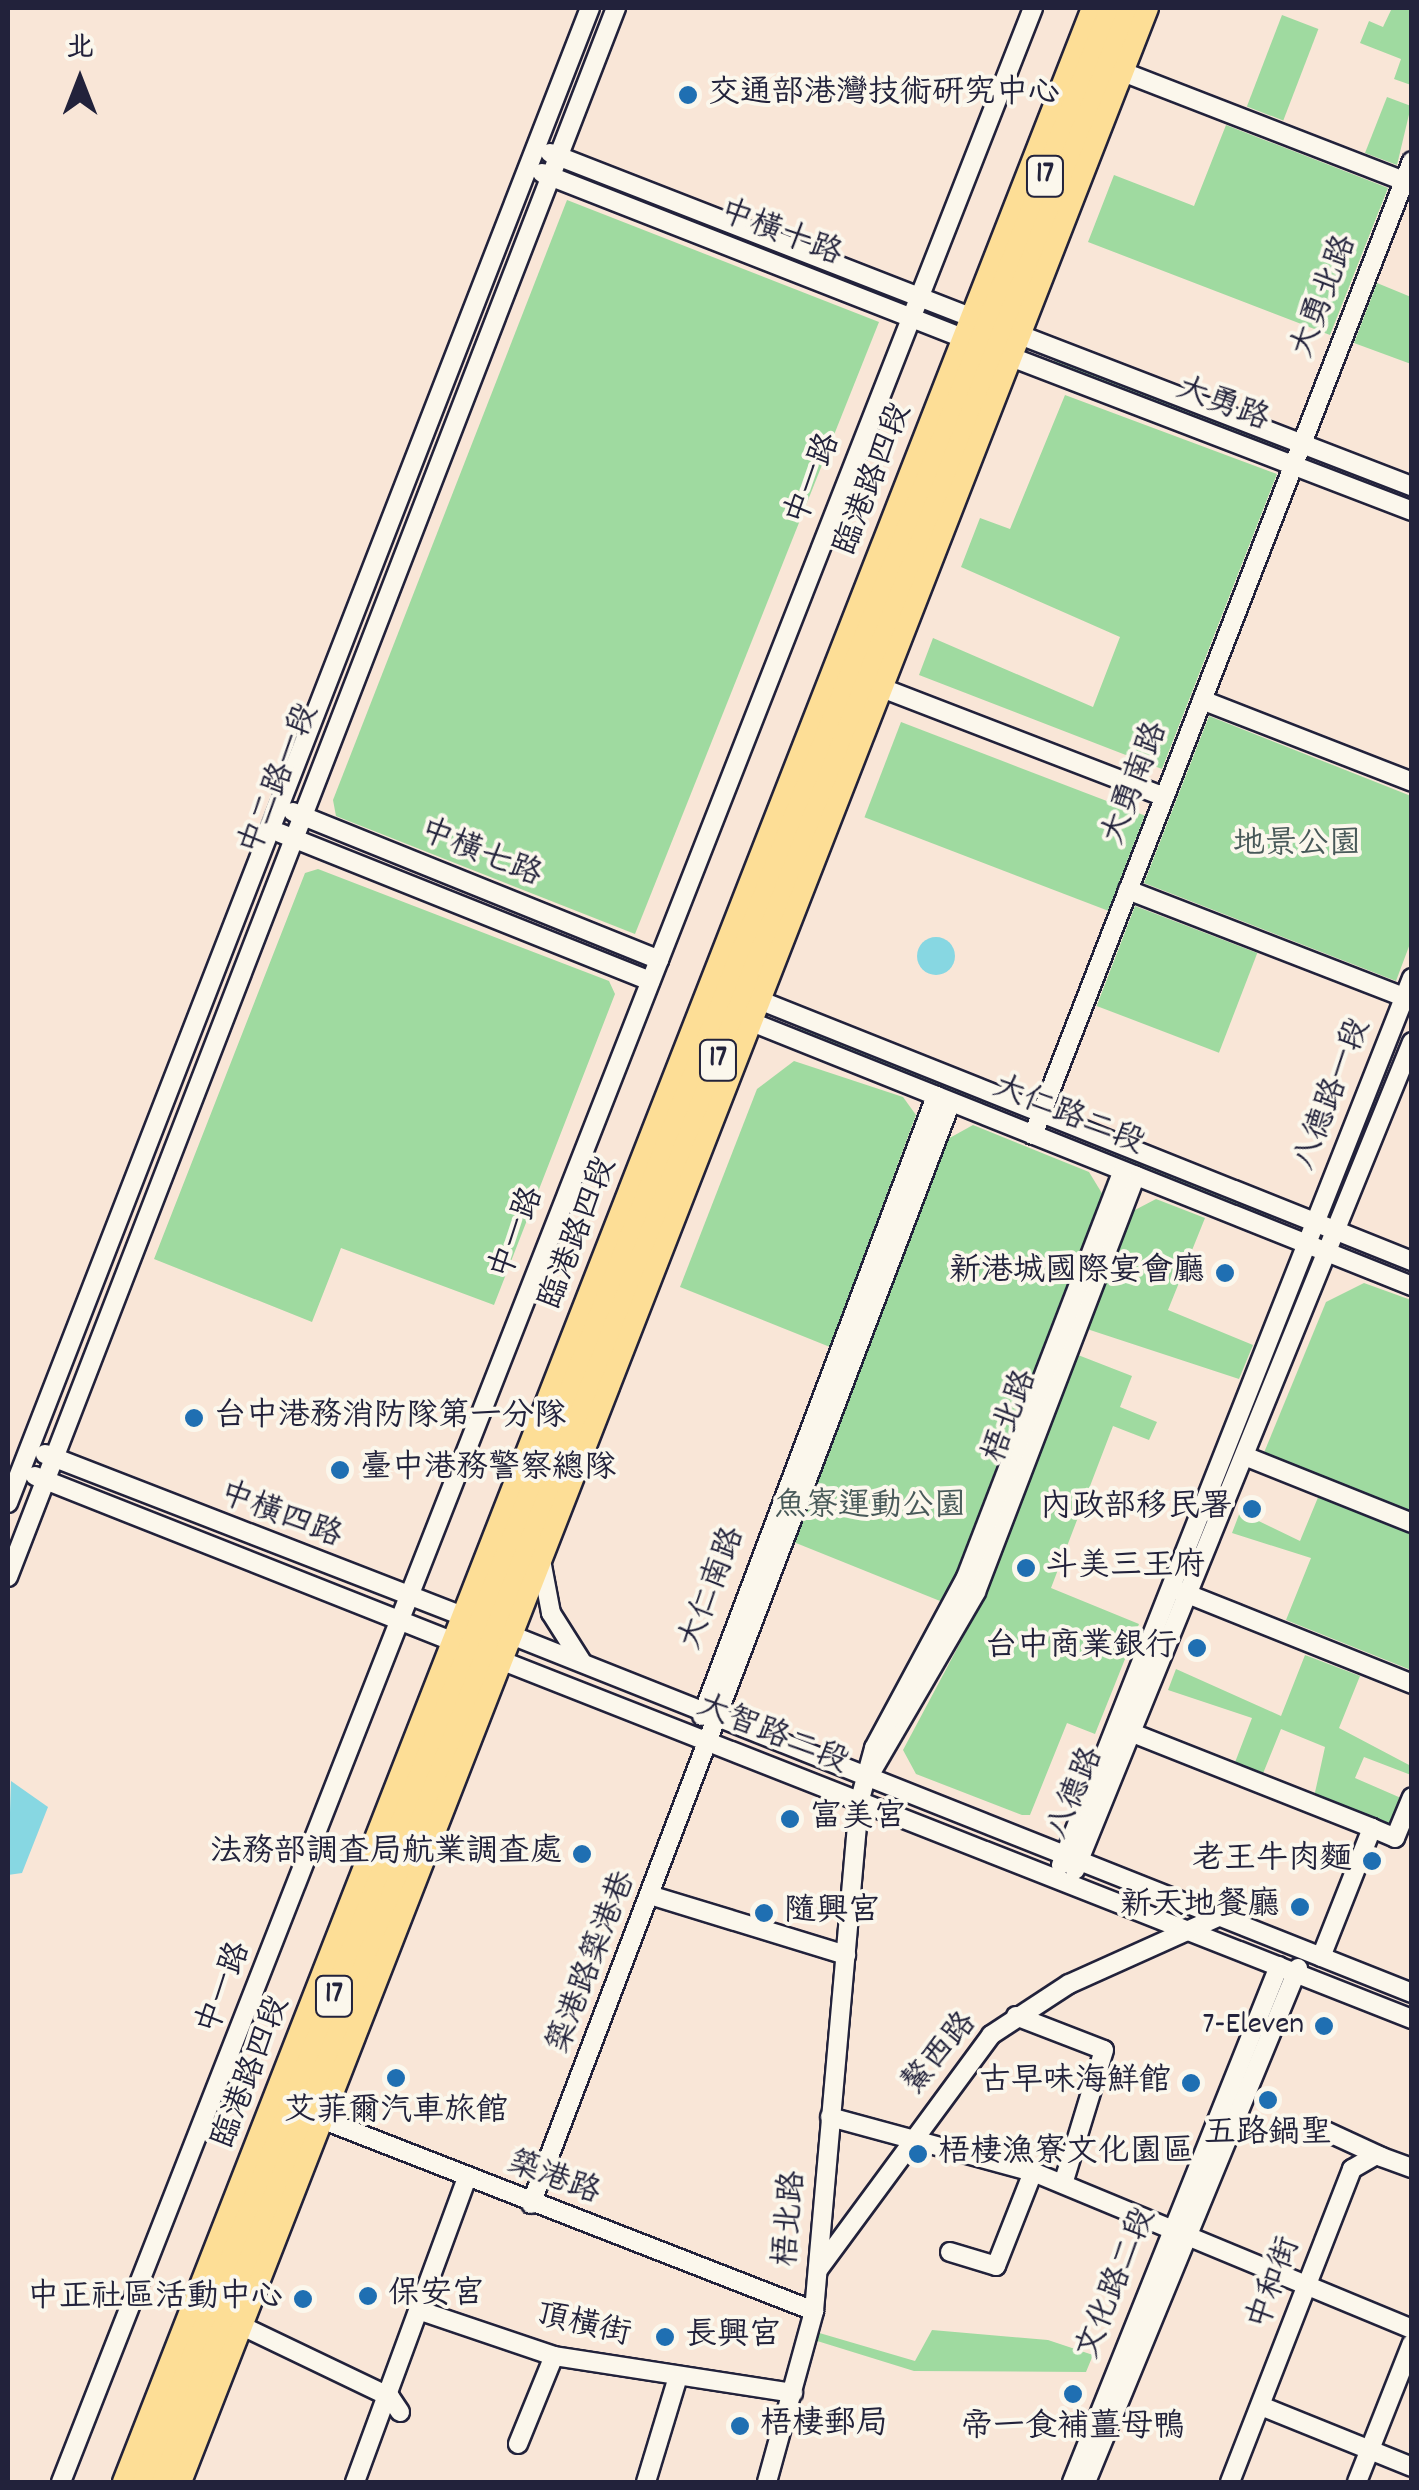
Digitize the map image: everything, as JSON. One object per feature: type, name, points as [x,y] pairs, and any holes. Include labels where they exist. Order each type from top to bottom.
[{"type":"main road","name":"臨港路四段","points":[[995,326],[1092,8]]},
{"type":"main road","name":"臨港路四段","points":[[162,2482],[299,2109],[987,348],[1110,8]]},
{"type":"main road","name":"臨港路四段","points":[[142,2482],[299,2109],[995,326],[1129,8]]},
{"type":"main road","name":"臨港路四段","points":[[995,326],[1123,72],[1148,8]]},
{"type":"main road","name":"臨港路四段","points":[[736,991],[882,688],[987,348]]},
{"type":"main road","name":"臨港路四段","points":[[488,1625],[541,1560],[727,1013]]},
{"type":"main road","name":"臨港路四段","points":[[182,2482],[242,2326],[299,2109]]},
{"type":"main road","name":"臨港路四段","points":[[123,2482],[299,2109]]},
{"type":"street","name":"中二路一段","points":[[8,1503],[590,8]]},
{"type":"street","name":"中二路一段","points":[[8,1577],[290,838],[616,8]]},
{"type":"street","name":"中一路","points":[[61,2482],[1033,8]]},
{"type":"street","points":[[1123,72],[1404,180]]},
{"type":"street","name":"中橫十路","points":[[536,147],[995,326]]},
{"type":"street","name":"大勇北路","points":[[1297,455],[1412,161]]},
{"type":"street","name":"中橫十路","points":[[528,168],[987,348]]},
{"type":"street","name":"大勇路","points":[[995,326],[1297,455],[1412,511]]},
{"type":"street","name":"大勇路","points":[[987,348],[1297,455],[1412,486]]},
{"type":"street","name":"大勇南路","points":[[1033,1135],[1297,455]]},
{"type":"street","points":[[882,688],[1164,797]]},
{"type":"street","points":[[1202,700],[1412,782]]},
{"type":"street","name":"中橫七路","points":[[279,806],[658,960]]},
{"type":"street","name":"中橫七路","points":[[270,828],[650,981]]},
{"type":"street","points":[[1128,890],[1408,999]]},
{"type":"street","name":"八德路一段","points":[[1312,1234],[1408,999],[1412,978]]},
{"type":"street","name":"大仁路二段","points":[[736,991],[1042,1113],[1312,1234]]},
{"type":"street","name":"大仁路二段","points":[[727,1013],[1130,1173],[1333,1242],[1412,1261]]},
{"type":"street","name":"八德路一段","points":[[1333,1242],[1412,1042]]},
{"type":"street","name":"大仁南路","points":[[707,1712],[944,1099]]},
{"type":"street","name":"梧北路","points":[[766,2482],[814,2311],[859,1802],[874,1748],[964,1584],[1130,1173]]},
{"type":"street","name":"八德路","points":[[1062,1883],[1061,1853],[1312,1234]]},
{"type":"street","name":"大仁路二段","points":[[1333,1242],[1412,1286]]},
{"type":"street","name":"八德路","points":[[1062,1883],[1083,1862],[1333,1242]]},
{"type":"street","name":"中橫四路","points":[[28,1448],[410,1599],[488,1625]]},
{"type":"street","points":[[1247,1457],[1412,1523]]},
{"type":"street","name":"中橫四路","points":[[20,1471],[403,1618],[478,1651]]},
{"type":"street","points":[[541,1560],[551,1613],[582,1662]]},
{"type":"street","points":[[1169,1587],[1412,1684]]},
{"type":"street","name":"大智路二段","points":[[488,1625],[1412,1992]]},
{"type":"street","name":"大智路二段","points":[[478,1651],[1412,2018]]},
{"type":"street","points":[[707,1712],[710,1744]]},
{"type":"street","points":[[1134,1734],[1396,1838],[1412,1797]]},
{"type":"street","name":"築港路築港巷","points":[[532,2204],[710,1744]]},
{"type":"street","points":[[1286,1969],[1321,1956],[1372,1828]]},
{"type":"street","points":[[653,1896],[846,1955]]},
{"type":"street","name":"鰲西路","points":[[818,2271],[916,2134],[1016,2016],[1220,1916]]},
{"type":"street","name":"文化路二段","points":[[1072,2482],[1286,1969]]},
{"type":"street","points":[[1016,2016],[1104,2050],[1063,2184]]},
{"type":"street","name":"築港路","points":[[299,2109],[466,2181],[814,2311]]},
{"type":"street","points":[[830,2117],[916,2134],[1033,2172],[1177,2235],[1412,2329]]},
{"type":"street","points":[[1319,2128],[1412,2168]]},
{"type":"street","name":"中和街","points":[[1230,2482],[1352,2169],[1382,2156]]},
{"type":"street","points":[[950,2252],[996,2266],[1033,2172]]},
{"type":"street","points":[[355,2482],[395,2404],[421,2311],[466,2181]]},
{"type":"street","name":"文化路二段","points":[[1086,2482],[1177,2235]]},
{"type":"street","name":"頂橫街","points":[[421,2311],[554,2356],[793,2393]]},
{"type":"street","points":[[242,2326],[395,2404]]},
{"type":"street","points":[[1357,2482],[1412,2343]]},
{"type":"street","points":[[518,2444],[554,2356]]},
{"type":"street","points":[[646,2482],[678,2377]]},
{"type":"street","points":[[1261,2406],[1412,2467]]},
{"type":"green space","points":[[1392,8],[1411,8],[1411,85],[1394,79],[1401,59],[1360,43],[1369,21],[1383,27]]},
{"type":"green space","points":[[1282,15],[1318,29],[1283,120],[1247,106]]},
{"type":"green space","points":[[1387,97],[1411,106],[1397,165],[1365,153]]},
{"type":"green space","points":[[1226,125],[1388,188],[1330,335],[1088,242],[1114,175],[1194,206]]},
{"type":"green space","points":[[567,200],[879,322],[635,934],[336,816],[333,800]]},
{"type":"green space","points":[[1377,283],[1411,297],[1411,364],[1354,343]]},
{"type":"green space","points":[[1055,359],[1277,444],[1278,448],[1054,363]]},
{"type":"green space","points":[[1065,395],[1277,474],[1162,769],[919,675],[933,638],[1093,707],[1120,637],[961,567],[980,518],[1010,529]]},
{"type":"green space","name":"地景公園","points":[[1209,716],[1411,796],[1411,941],[1396,981],[1144,883]]},
{"type":"green space","points":[[901,722],[1145,816],[1108,911],[864,817]]},
{"type":"green space","points":[[318,869],[609,981],[615,994],[494,1305],[341,1248],[312,1322],[154,1259],[305,873]]},
{"type":"green space","points":[[1135,906],[1257,953],[1219,1053],[1097,1006]]},
{"type":"green space","points":[[799,1026],[1017,1113],[1019,1116],[797,1031]]},
{"type":"green space","points":[[794,1061],[903,1097],[916,1115],[830,1347],[680,1287],[757,1089]]},
{"type":"green space","name":"魚寮運動公園","points":[[973,1125],[1089,1172],[1103,1195],[945,1603],[791,1541],[946,1140]]},
{"type":"green space","points":[[1056,1132],[1275,1216],[1274,1221],[1058,1135]]},
{"type":"green space","points":[[1156,1199],[1205,1218],[1168,1310],[1253,1345],[1239,1379],[1087,1329],[1133,1211]]},
{"type":"green space","points":[[1364,1283],[1411,1300],[1411,1514],[1263,1455],[1326,1302]]},
{"type":"green space","points":[[1078,1355],[1132,1376],[1120,1407],[1157,1422],[1149,1440],[1113,1426],[1051,1588],[1139,1624],[1095,1734],[1067,1723],[1030,1815],[1022,1815],[916,1774],[903,1750],[983,1600]]},
{"type":"green space","points":[[1319,1495],[1411,1532],[1411,1670],[1286,1620],[1311,1558],[1232,1533],[1240,1512],[1300,1541]]},
{"type":"green space","points":[[1305,1655],[1360,1676],[1339,1728],[1411,1766],[1411,1775],[1364,1757],[1355,1778],[1401,1798],[1390,1827],[1314,1797],[1325,1747],[1281,1729],[1262,1776],[1234,1765],[1252,1718],[1168,1690],[1176,1669],[1281,1716]]},
{"type":"green space","points":[[932,2330],[1048,2340],[1093,2355],[1086,2372],[914,2371],[814,2340],[816,2332],[915,2361]]},
{"type":"water","points":[[936,937],[949,943],[955,956],[949,969],[936,975],[923,969],[917,956],[923,943]]},
{"type":"water","points":[[11,1781],[48,1807],[22,1873],[8,1875]]},
{"type":"place","name":"交通部港灣技術研究中心","points":[[688,95]]},
{"type":"place","name":"新港城國際宴會廳","points":[[1225,1273]]},
{"type":"place","name":"台中港務消防隊第一分隊","points":[[194,1418]]},
{"type":"place","name":"臺中港務警察總隊","points":[[340,1470]]},
{"type":"place","name":"內政部移民署","points":[[1252,1509]]},
{"type":"place","name":"斗美三王府","points":[[1026,1568]]},
{"type":"place","name":"台中商業銀行","points":[[1197,1648]]},
{"type":"place","name":"富美宮","points":[[790,1819]]},
{"type":"place","name":"法務部調查局航業調查處","points":[[582,1854]]},
{"type":"place","name":"老王牛肉麵","points":[[1372,1861]]},
{"type":"place","name":"新天地餐廳","points":[[1300,1907]]},
{"type":"place","name":"隨興宮","points":[[764,1913]]},
{"type":"place","name":"7-Eleven","points":[[1324,2026]]},
{"type":"place","name":"艾菲爾汽車旅館","points":[[396,2078]]},
{"type":"place","name":"古早味海鮮館","points":[[1191,2083]]},
{"type":"place","name":"五路鍋聖","points":[[1268,2100]]},
{"type":"place","name":"梧棲漁寮文化園區","points":[[918,2154]]},
{"type":"place","name":"保安宮","points":[[368,2296]]},
{"type":"place","name":"中正社區活動中心","points":[[303,2299]]},
{"type":"place","name":"長興宮","points":[[665,2337]]},
{"type":"place","name":"帝一食補薑母鴨","points":[[1073,2394]]},
{"type":"place","name":"梧棲郵局","points":[[740,2426]]}]
